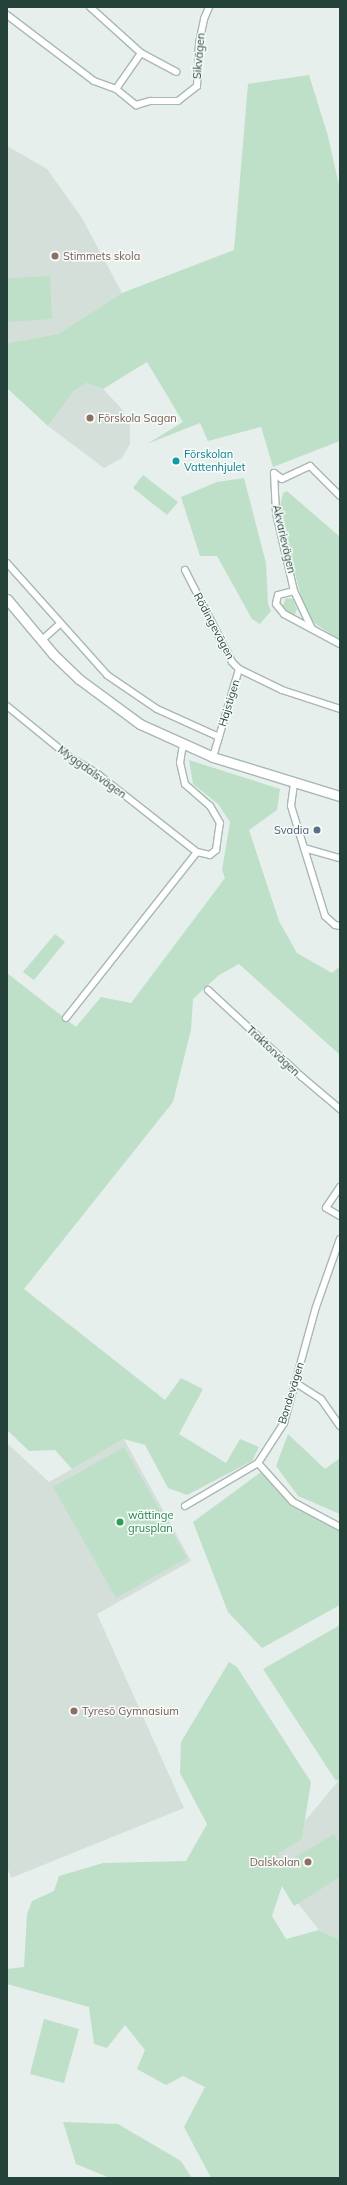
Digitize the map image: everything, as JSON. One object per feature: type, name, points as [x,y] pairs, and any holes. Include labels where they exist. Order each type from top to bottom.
[{"type":"street","name":"Sikvägen","points":[[90,7],[142,54],[176,72]]},
{"type":"street","name":"Sikvägen","points":[[7,15],[94,81],[116,89],[136,105],[150,101],[178,101],[188,95],[197,86],[199,43],[204,19],[209,7]]},
{"type":"street","points":[[116,89],[142,54]]},
{"type":"street","name":"Akvarievägen","points":[[312,629],[294,591],[276,514],[274,473],[282,479],[310,466],[340,496]]},
{"type":"street","points":[[7,563],[107,675],[158,709],[219,737],[213,757]]},
{"type":"street","name":"Rödingevägen","points":[[184,570],[232,662],[240,669],[282,690],[340,710]]},
{"type":"street","points":[[294,591],[278,595],[276,604],[284,614],[340,644]]},
{"type":"street","points":[[7,599],[42,640],[79,679],[104,699],[140,724],[183,745],[213,757],[294,784],[340,796]]},
{"type":"street","points":[[42,640],[61,623]]},
{"type":"street","name":"Hajstigen","points":[[219,737],[240,669]]},
{"type":"street","name":"Myggdalsvägen","points":[[7,706],[67,755],[99,775],[197,852]]},
{"type":"street","points":[[66,1018],[197,852],[210,855],[216,850],[220,822],[210,806],[185,784],[180,764],[183,745]]},
{"type":"street","points":[[294,784],[291,806],[325,916],[334,925],[340,926]]},
{"type":"street","points":[[304,848],[340,858]]},
{"type":"street","name":"Traktorvägen","points":[[208,990],[302,1077],[340,1109]]},
{"type":"street","points":[[340,1187],[326,1208],[340,1216]]},
{"type":"street","name":"Bondevägen","points":[[186,1506],[258,1463],[284,1422],[316,1307],[340,1239]]},
{"type":"street","points":[[296,1383],[321,1399],[340,1426]]},
{"type":"street","points":[[258,1463],[293,1502],[340,1527]]},
{"type":"shaded area","name":"Stimmets skola","points":[[7,146],[47,169],[82,218],[122,293],[58,334],[7,343]]},
{"type":"shaded area","name":"Förskola Sagan","points":[[87,383],[103,389],[122,409],[130,426],[130,444],[122,458],[104,468],[48,426],[74,391]]},
{"type":"shaded area","name":"Tyresö Gymnasium","points":[[124,1439],[191,1561],[97,1614],[184,1808],[11,1878],[7,1867],[7,1443],[49,1482]]},
{"type":"shaded area","name":"Dalskolan","points":[[340,1779],[340,1940],[319,1930],[273,1872],[278,1853],[302,1839],[305,1821]]},
{"type":"green space","points":[[309,75],[328,136],[340,190],[340,441],[273,467],[261,427],[208,441],[200,423],[147,444],[183,422],[147,362],[103,389],[87,383],[74,391],[48,426],[7,388],[7,343],[58,334],[122,293],[234,250],[248,84]]},
{"type":"green space","points":[[50,276],[52,319],[7,322],[7,278]]},
{"type":"green space","points":[[143,475],[178,502],[167,515],[133,488]]},
{"type":"green space","points":[[244,478],[266,563],[268,604],[271,611],[260,624],[252,619],[217,556],[200,556],[181,497],[217,482]]},
{"type":"green space","points":[[287,491],[340,537],[340,640],[311,621],[304,608],[279,512],[283,493]]},
{"type":"green space","points":[[286,598],[293,599],[297,609],[294,616],[286,613],[282,608]]},
{"type":"green space","points":[[189,760],[280,789],[277,810],[249,830],[279,921],[297,953],[332,973],[340,966],[340,1055],[239,964],[219,975],[193,999],[191,1030],[173,1102],[24,1289],[165,1400],[181,1378],[203,1389],[179,1434],[226,1463],[240,1439],[259,1447],[252,1461],[187,1495],[168,1488],[145,1445],[124,1439],[72,1469],[55,1450],[29,1451],[7,1430],[7,973],[76,1027],[101,997],[131,1003],[225,878],[222,870],[230,822],[218,804],[193,784]]},
{"type":"green space","points":[[55,934],[65,942],[34,980],[23,972]]},
{"type":"green space","points":[[288,1434],[325,1469],[340,1458],[340,1514],[298,1496],[276,1466]]},
{"type":"green space","name":"wättinge grusplan","points":[[124,1447],[187,1558],[116,1598],[53,1487]]},
{"type":"green space","points":[[261,1472],[292,1506],[340,1531],[340,1605],[262,1648],[228,1612],[193,1522]]},
{"type":"green space","points":[[340,1625],[340,1779],[336,1781],[263,1669]]},
{"type":"green space","points":[[229,1662],[237,1667],[311,1782],[302,1839],[279,1853],[281,1866],[334,1834],[340,1845],[340,1877],[294,1906],[282,1886],[272,1916],[286,1939],[319,1930],[340,1940],[340,2178],[211,2178],[184,2127],[205,2087],[183,2076],[166,2085],[137,2069],[145,2050],[125,2025],[107,2048],[94,2044],[89,2007],[7,1984],[7,1969],[24,1967],[27,1914],[32,1901],[54,1891],[59,1876],[103,1863],[186,1861],[207,1824],[180,1773],[181,1742]]},
{"type":"green space","points":[[44,2019],[79,2029],[64,2083],[30,2074]]},
{"type":"green space","points":[[63,2122],[118,2124],[181,2161],[192,2178],[110,2178],[76,2164]]},
{"type":"place","name":"Stimmets skola","points":[[55,256]]},
{"type":"place","name":"Förskola Sagan","points":[[90,418]]},
{"type":"place","name":"Förskolan Vattenhjulet","points":[[176,461]]},
{"type":"place","name":"Svadia","points":[[317,830]]},
{"type":"place","name":"wättinge grusplan","points":[[120,1522]]},
{"type":"place","name":"Tyresö Gymnasium","points":[[74,1711]]},
{"type":"place","name":"Dalskolan","points":[[308,1862]]}]
